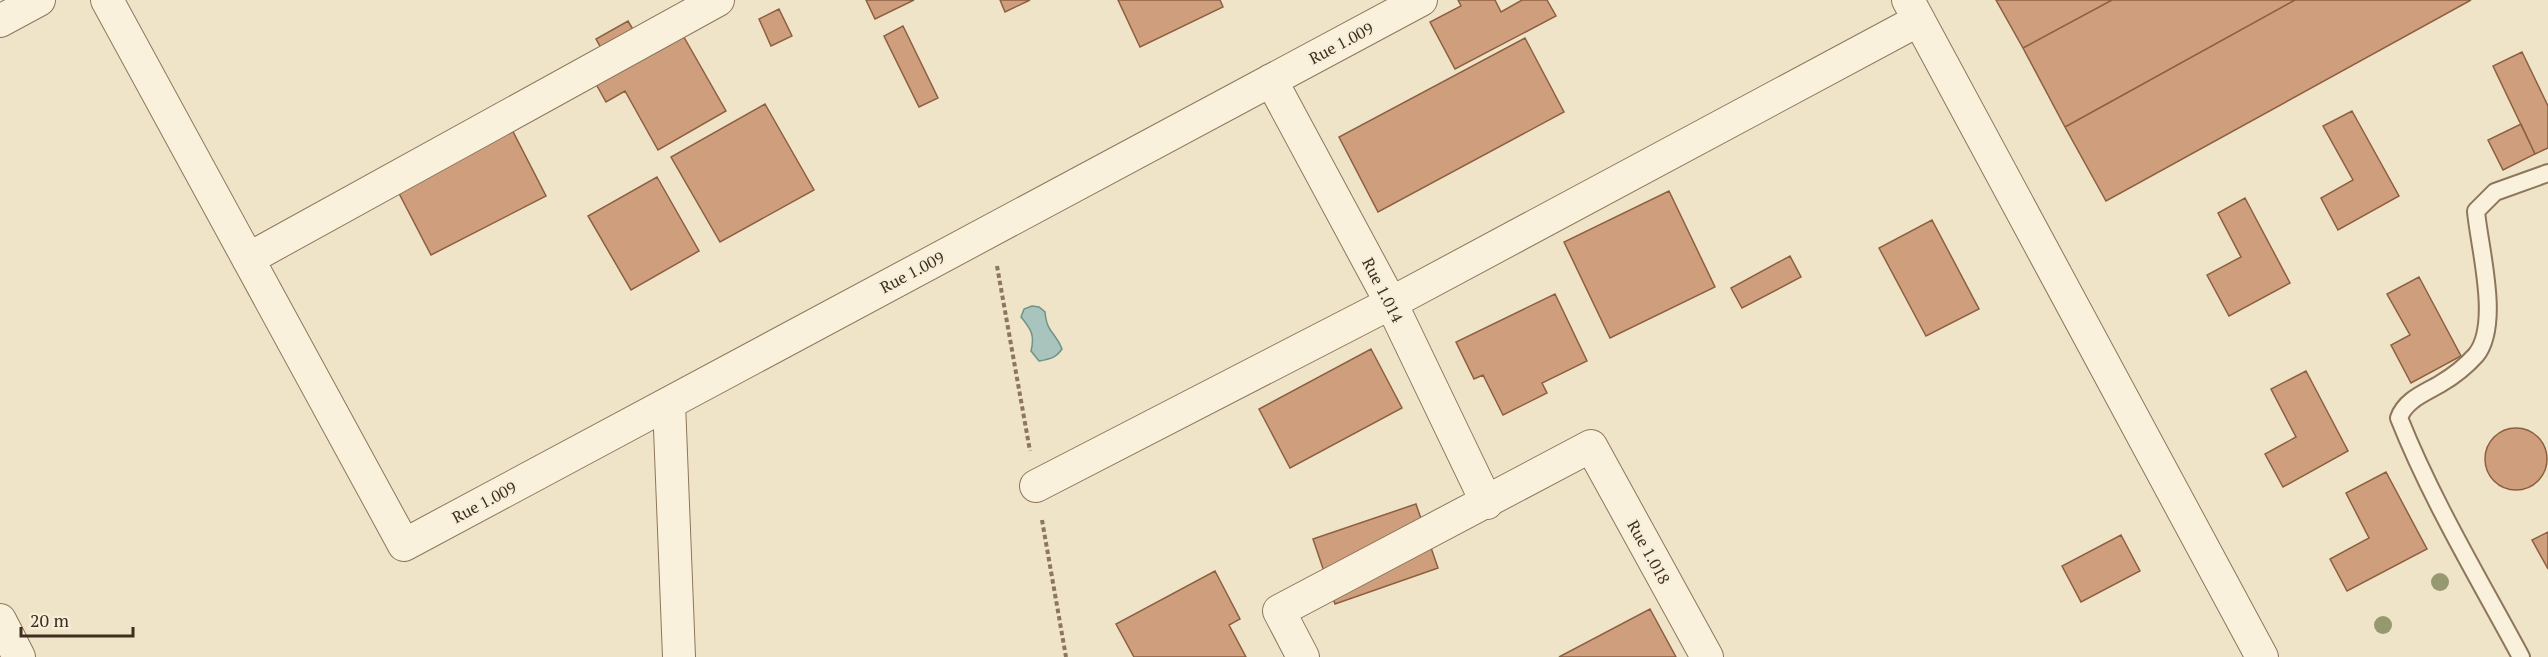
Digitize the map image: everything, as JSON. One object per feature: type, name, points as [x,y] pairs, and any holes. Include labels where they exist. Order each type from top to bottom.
[{"type":"street","points":[[0,21],[39,0]]},
{"type":"street","points":[[107,0],[248,259],[718,0]]},
{"type":"street","name":"Rue 1.009","points":[[248,259],[404,545],[1421,0]]},
{"type":"street","points":[[1036,486],[1391,303],[1913,10],[2262,657]]},
{"type":"street","name":"Rue 1.014","points":[[1271,80],[1391,303],[1487,503]]},
{"type":"street","points":[[669,403],[679,657]]},
{"type":"street","name":"Rue 1.018","points":[[1487,503],[1591,446],[1707,657]]},
{"type":"street","points":[[1303,657],[1279,611],[1487,503]]},
{"type":"street","points":[[0,620],[19,657]]},
{"type":"lane","points":[[2521,657],[2457,538],[2411,447],[2399,418],[2408,402],[2447,380],[2477,354],[2484,337],[2488,292],[2476,211],[2495,192],[2548,173]]},
{"type":"path","points":[[996,257],[1066,657]]},
{"type":"water","points":[[1032,306],[1039,307],[1045,312],[1048,325],[1060,343],[1062,349],[1050,359],[1039,361],[1031,351],[1033,341],[1031,332],[1021,317],[1024,309]]},
{"type":"building","points":[[866,0],[914,0],[875,19]]},
{"type":"building","points":[[1000,0],[1030,0],[1005,12]]},
{"type":"building","points":[[1118,0],[1220,0],[1223,7],[1140,47]]},
{"type":"building","points":[[1458,0],[1495,0],[1501,12],[1522,0],[1547,0],[1556,16],[1455,69],[1430,22],[1461,6]]},
{"type":"building","points":[[1996,0],[2112,0],[2023,48]]},
{"type":"building","points":[[2112,0],[2295,0],[2065,127],[2023,48]]},
{"type":"building","points":[[2295,0],[2471,0],[2106,201],[2065,127]]},
{"type":"building","points":[[779,9],[792,36],[771,46],[759,19]]},
{"type":"building","points":[[628,21],[646,52],[681,32],[726,111],[658,150],[625,91],[606,102],[591,75],[610,64],[596,39]]},
{"type":"building","points":[[903,26],[938,98],[919,107],[884,36]]},
{"type":"building","points":[[1525,38],[1564,112],[1378,212],[1339,137]]},
{"type":"building","points":[[2522,52],[2548,106],[2548,148],[2535,154],[2493,66]]},
{"type":"building","points":[[765,104],[814,190],[720,242],[671,157]]},
{"type":"building","points":[[2352,111],[2399,196],[2338,230],[2321,198],[2353,180],[2323,126]]},
{"type":"building","points":[[505,116],[546,196],[431,255],[390,176]]},
{"type":"building","points":[[2521,124],[2535,154],[2503,170],[2488,140]]},
{"type":"building","points":[[657,177],[699,251],[631,290],[588,216]]},
{"type":"building","points":[[1669,191],[1715,287],[1610,338],[1564,242]]},
{"type":"building","points":[[2245,198],[2290,283],[2229,316],[2207,275],[2241,257],[2218,213]]},
{"type":"building","points":[[1932,220],[1979,309],[1926,336],[1879,248]]},
{"type":"building","points":[[1790,256],[1801,277],[1742,308],[1731,288]]},
{"type":"building","points":[[2419,277],[2461,356],[2411,383],[2391,345],[2410,335],[2387,294]]},
{"type":"building","points":[[1555,294],[1587,361],[1542,383],[1547,393],[1503,415],[1483,375],[1474,379],[1456,342]]},
{"type":"building","points":[[1371,349],[1402,408],[1290,468],[1259,409]]},
{"type":"building","points":[[2306,371],[2348,451],[2283,487],[2265,454],[2296,437],[2271,389]]},
{"type":"building","points":[[2510,428],[2522,428],[2538,437],[2545,447],[2547,459],[2545,471],[2538,481],[2522,490],[2510,490],[2499,485],[2490,476],[2485,465],[2485,453],[2490,442],[2499,433]]},
{"type":"building","points":[[2386,472],[2427,549],[2347,591],[2330,559],[2369,538],[2346,493]]},
{"type":"building","points":[[1416,504],[1438,568],[1335,604],[1313,539]]},
{"type":"building","points":[[2548,532],[2548,569],[2532,540]]},
{"type":"building","points":[[2121,535],[2140,571],[2081,602],[2062,566]]},
{"type":"building","points":[[1215,571],[1240,619],[1229,625],[1246,657],[1134,657],[1116,624]]},
{"type":"building","points":[[1650,609],[1676,657],[1559,657]]}]
